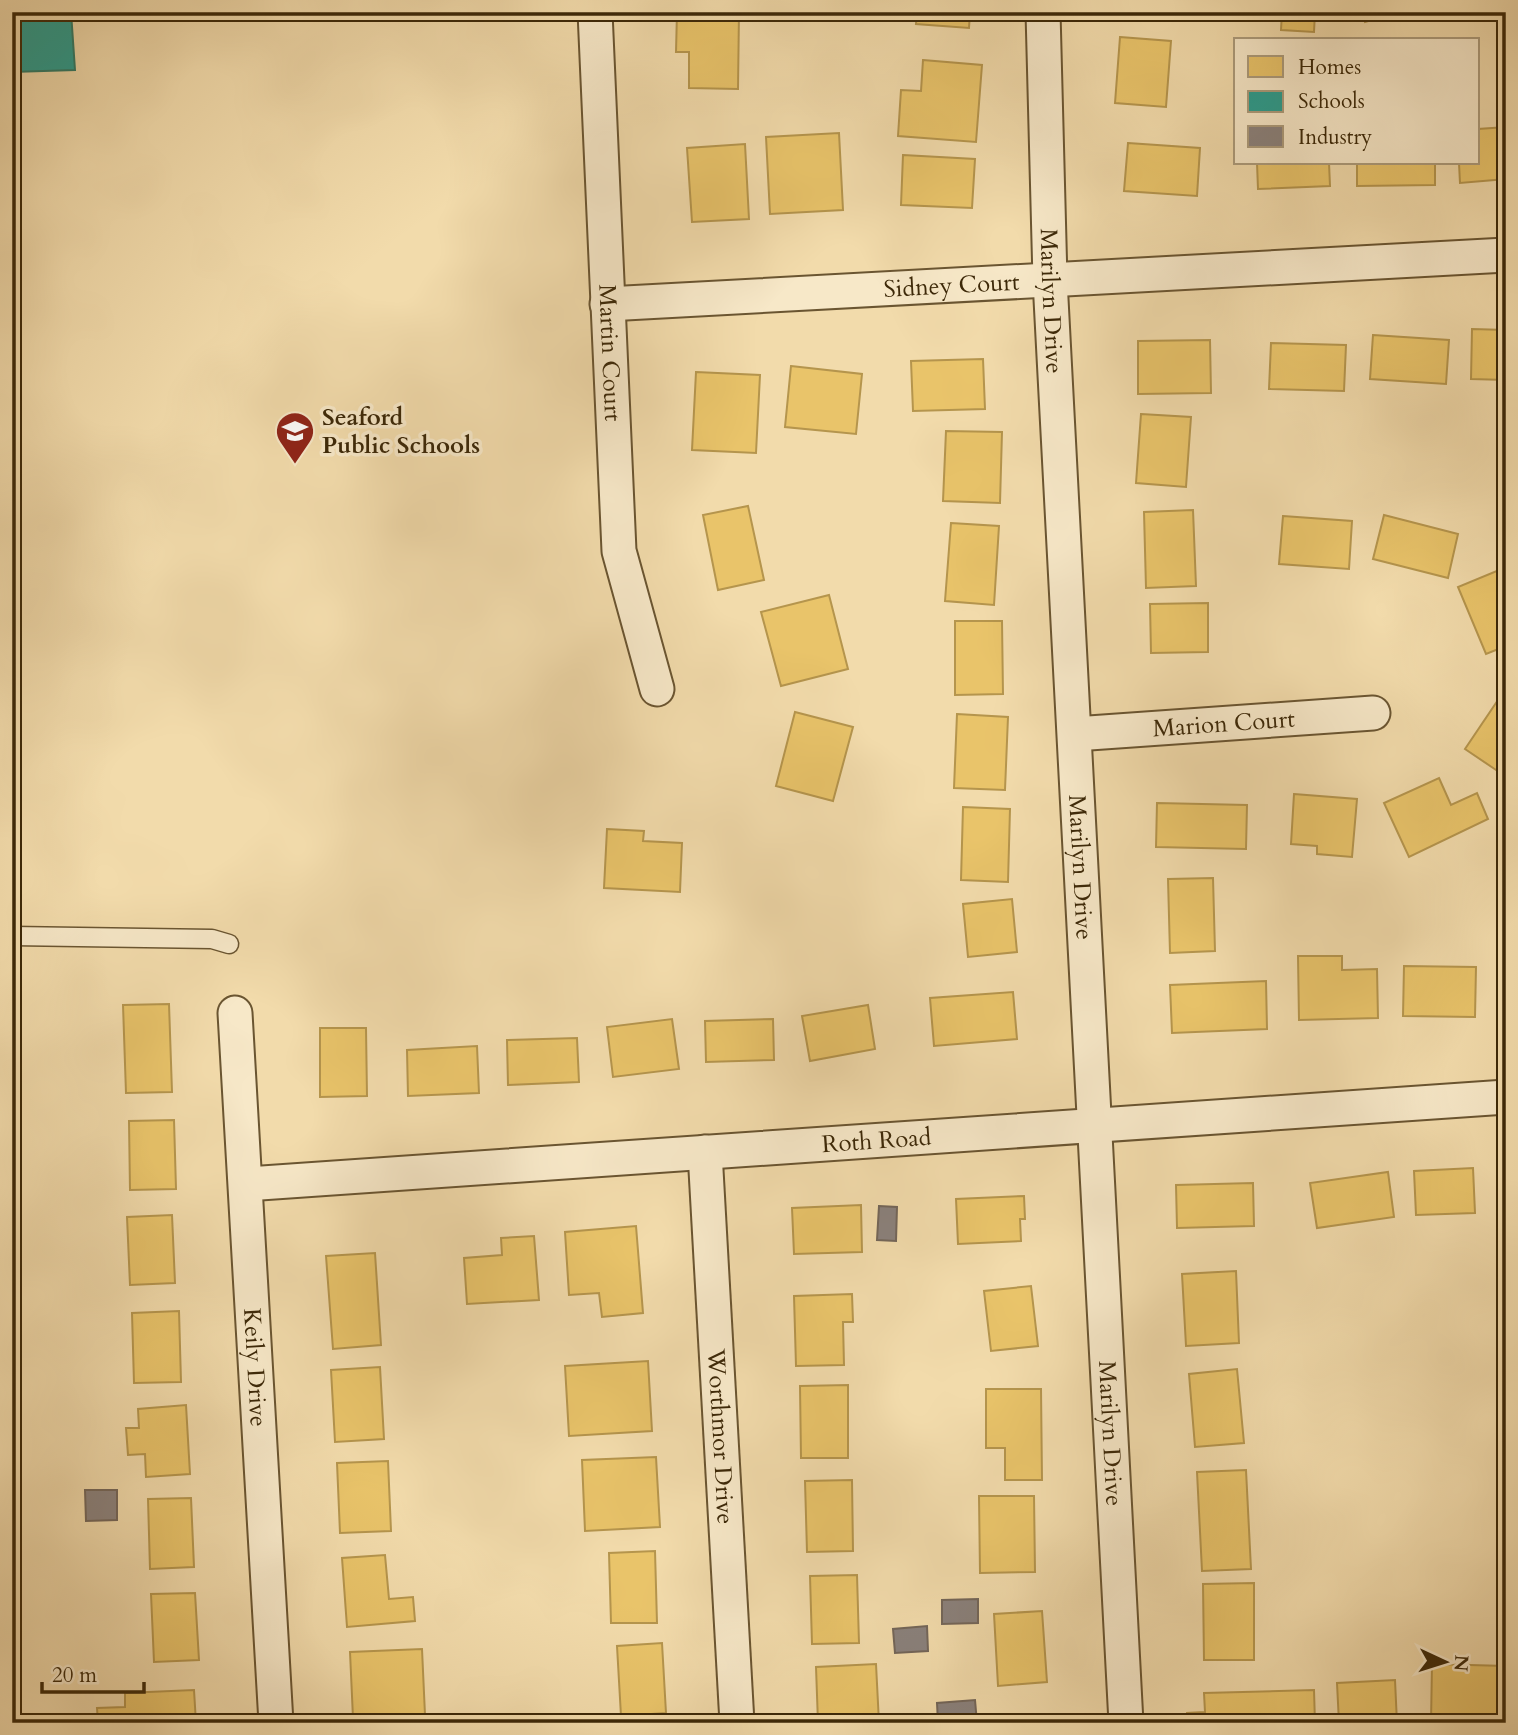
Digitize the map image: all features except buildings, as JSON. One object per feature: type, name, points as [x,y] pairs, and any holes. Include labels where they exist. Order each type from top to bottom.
[{"type":"street","name":"Martin Court","points":[[595,12],[619,551],[657,689]]},
{"type":"street","name":"Marilyn Drive","points":[[1043,12],[1050,280],[1126,1723]]},
{"type":"street","name":"Sidney Court","points":[[607,304],[1506,255]]},
{"type":"street","name":"Marion Court","points":[[1074,734],[1373,713]]},
{"type":"street","name":"Keily Drive","points":[[235,1013],[276,1723]]},
{"type":"street","name":"Roth Road","points":[[246,1184],[1506,1097]]},
{"type":"street","name":"Worthmor Drive","points":[[705,1152],[737,1723]]},
{"type":"lane","points":[[12,936],[212,939],[229,944]]},
{"type":"place","name":"Seaford Public Schools","points":[[295,465]]}]
